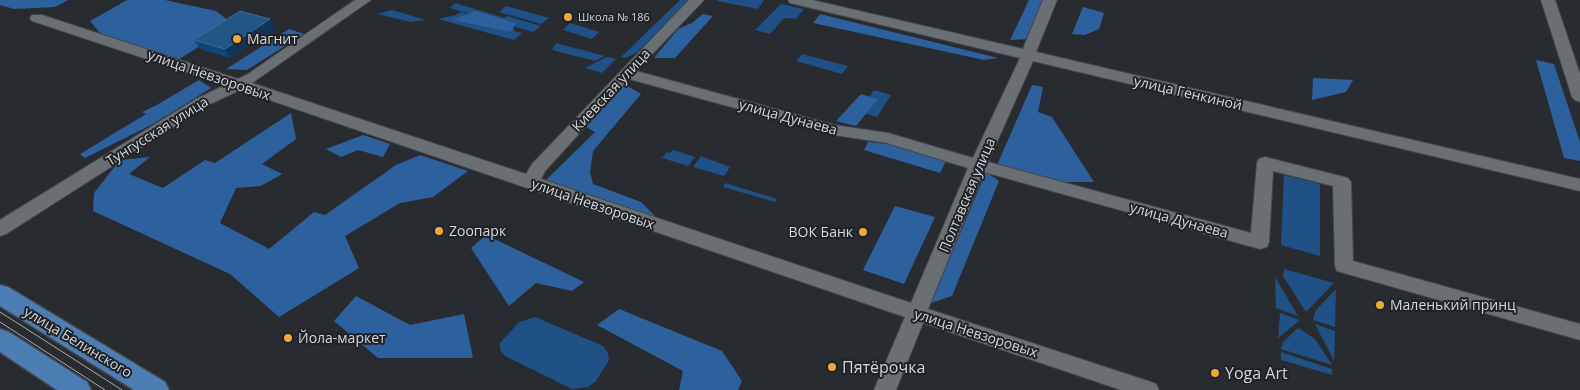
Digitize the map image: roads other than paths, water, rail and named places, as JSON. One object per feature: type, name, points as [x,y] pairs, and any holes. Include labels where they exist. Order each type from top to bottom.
[{"type":"main road","name":"улица Белинского","points":[[0,294],[156,390]]},
{"type":"main road","points":[[0,339],[78,390]]},
{"type":"street","name":"Тунгусская улица","points":[[0,229],[202,102],[253,77],[364,0]]},
{"type":"street","name":"Киевская улица","points":[[530,183],[538,168],[697,0]]},
{"type":"street","name":"улица Генкиной","points":[[795,0],[1580,185]]},
{"type":"street","name":"Полтавская улица","points":[[885,390],[978,165],[1028,55],[1050,0]]},
{"type":"street","points":[[1548,0],[1580,97]]},
{"type":"street","name":"улица Невзоровых","points":[[37,18],[1148,390]]},
{"type":"street","name":"улица Дунаева","points":[[626,73],[834,130],[888,138],[978,165],[1260,242],[1265,163],[1342,182],[1344,266],[1580,332]]},
{"type":"tram line","points":[[0,312],[122,390]]},
{"type":"tram line","points":[[0,322],[105,390]]},
{"type":"place","name":"Школа № 186","points":[[568,17]]},
{"type":"place","name":"Магнит","points":[[237,39]]},
{"type":"place","name":"Zooпарк","points":[[439,231]]},
{"type":"place","name":"ВОК Банк","points":[[863,232]]},
{"type":"place","name":"Маленький принц","points":[[1380,305]]},
{"type":"place","name":"Йола-маркет","points":[[288,338]]},
{"type":"place","name":"Пятёрочка","points":[[832,367]]},
{"type":"place","name":"Yoga Art","points":[[1215,373]]}]
